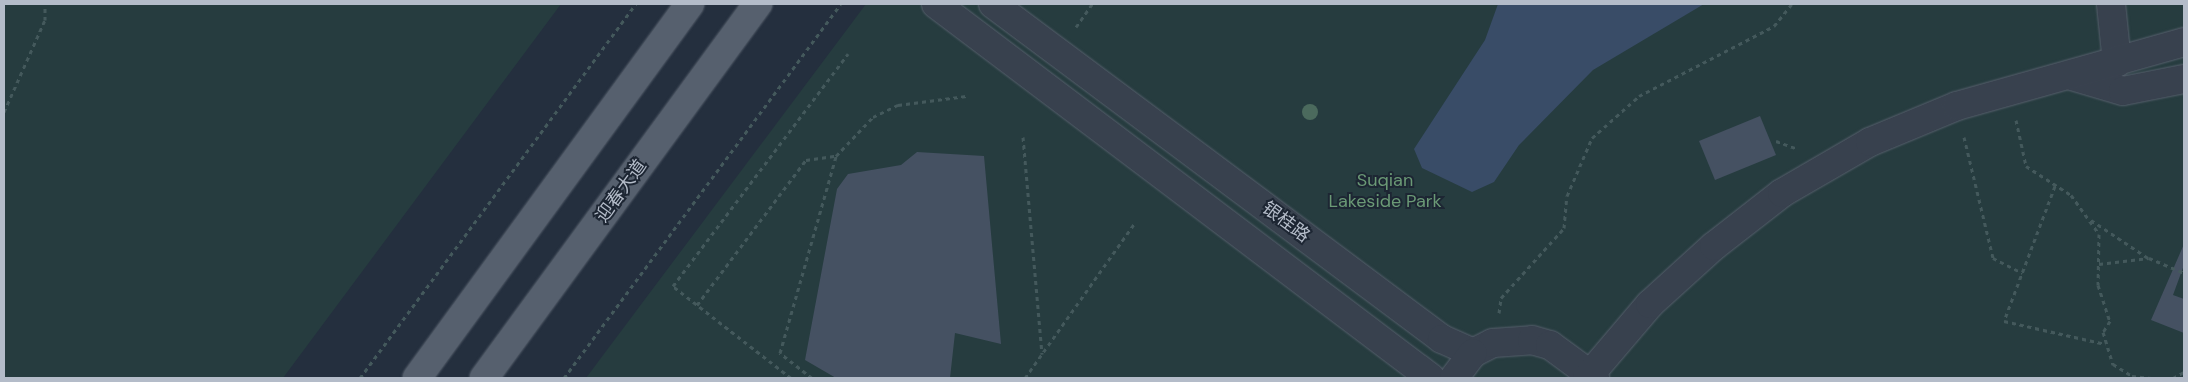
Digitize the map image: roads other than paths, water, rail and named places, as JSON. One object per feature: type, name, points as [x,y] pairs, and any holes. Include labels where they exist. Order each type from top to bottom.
[{"type":"main road","points":[[416,378],[690,4]]},
{"type":"main road","name":"迎春大道","points":[[484,378],[758,4]]},
{"type":"street","name":"银桂路","points":[[936,4],[1431,378]]},
{"type":"street","name":"银桂路","points":[[993,4],[1442,339],[1483,348],[1532,340],[1550,346],[1591,377]]},
{"type":"street","points":[[2111,4],[2117,63]]},
{"type":"street","points":[[1591,377],[1650,304],[1714,246],[1782,193],[1870,142],[1957,106],[2072,76],[2184,42]]},
{"type":"street","points":[[2072,76],[2123,91],[2184,79]]},
{"type":"street","points":[[1454,378],[1483,348]]},
{"type":"water","points":[[1498,4],[1704,4],[1593,70],[1519,145],[1494,182],[1472,192],[1422,168],[1414,149],[1485,40]]},
{"type":"park label","name":"Suqian Lakeside Park","points":[[1385,191]]}]
